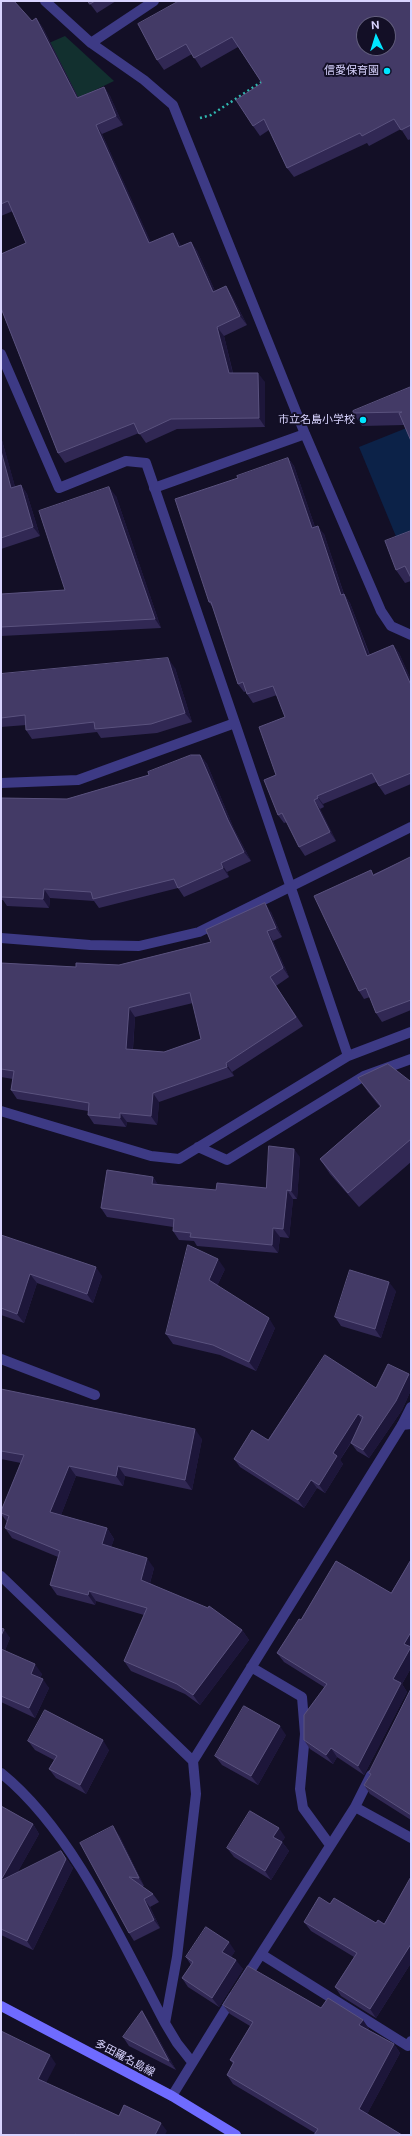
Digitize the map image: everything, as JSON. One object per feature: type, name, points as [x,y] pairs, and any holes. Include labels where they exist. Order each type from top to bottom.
[{"type":"main road","name":"多田羅名島線","points":[[1,2006],[172,2096],[236,2135]]},
{"type":"street","points":[[45,1],[91,43],[144,80],[173,105],[305,434],[381,611],[391,626],[411,636]]},
{"type":"street","points":[[91,43],[154,1]]},
{"type":"street","points":[[1,354],[59,488],[126,461],[146,463],[348,1056]]},
{"type":"street","points":[[154,488],[305,434]]},
{"type":"street","points":[[1,782],[78,780],[235,723]]},
{"type":"street","points":[[1,938],[90,945],[140,946],[199,932],[411,827]]},
{"type":"street","points":[[1,1111],[151,1156],[179,1159],[348,1056],[411,1032]]},
{"type":"street","points":[[198,1147],[227,1160],[364,1076],[411,1059]]},
{"type":"street","points":[[1,1359],[95,1395]]},
{"type":"street","points":[[165,2023],[178,1957],[196,1794],[193,1761],[406,1425],[411,1407]]},
{"type":"street","points":[[1,1576],[193,1761]]},
{"type":"street","points":[[252,1666],[302,1697],[305,1734],[300,1789],[302,1808],[330,1845]]},
{"type":"street","points":[[172,2096],[260,1954],[355,1806],[376,1766]]},
{"type":"street","points":[[1,1773],[52,1826],[79,1866],[113,1924],[165,2023],[177,2043],[192,2062]]},
{"type":"street","points":[[355,1806],[411,1838]]},
{"type":"street","points":[[260,1954],[408,2046],[411,2041]]},
{"type":"path","points":[[180,124],[211,115],[270,77]]},
{"type":"green space","points":[[65,36],[114,81],[26,123],[1,64]]},
{"type":"water","points":[[409,427],[411,432],[411,548],[402,551],[359,447]]},
{"type":"building","points":[[1,1],[14,1],[32,21],[36,18],[77,98],[104,87],[116,116],[96,125],[149,243],[173,233],[179,247],[191,242],[213,292],[226,286],[240,316],[217,327],[229,373],[258,373],[259,418],[171,419],[139,434],[134,423],[58,453],[1,308],[1,254],[26,243],[8,201],[1,204]]},
{"type":"building","points":[[88,1],[95,1],[90,4]]},
{"type":"building","points":[[179,1],[411,1],[411,125],[401,130],[394,119],[362,136],[360,133],[287,168],[264,119],[253,126],[236,100],[262,83],[232,37],[194,58],[186,44],[157,60],[138,24]]},
{"type":"building","points":[[411,387],[411,441],[399,413],[402,412],[353,413],[353,411]]},
{"type":"building","points":[[1,451],[11,488],[21,485],[33,527],[1,538]]},
{"type":"building","points":[[288,458],[312,528],[318,526],[341,595],[344,594],[367,656],[393,645],[411,685],[411,773],[379,786],[372,773],[317,796],[318,798],[314,800],[330,832],[299,847],[282,813],[278,815],[264,780],[276,775],[259,727],[285,717],[273,686],[247,694],[243,682],[238,684],[175,499],[238,478],[237,476]]},
{"type":"building","points":[[109,487],[155,619],[1,627],[1,594],[65,590],[39,511]]},
{"type":"building","points":[[411,531],[411,578],[405,566],[396,570],[385,541]]},
{"type":"building","points":[[168,658],[185,713],[151,724],[95,729],[94,722],[26,730],[25,715],[1,718],[1,674]]},
{"type":"building","points":[[191,755],[200,755],[228,820],[244,852],[221,863],[223,868],[178,888],[174,879],[93,899],[91,892],[44,889],[43,899],[1,897],[1,798],[67,799],[149,775],[148,772]]},
{"type":"building","points":[[411,857],[411,1000],[376,1013],[366,988],[359,991],[314,896],[371,870],[373,875]]},
{"type":"building","points":[[265,903],[276,928],[267,931],[283,968],[270,977],[296,1017],[226,1063],[227,1067],[153,1093],[151,1116],[120,1113],[120,1118],[88,1115],[89,1103],[11,1090],[14,1071],[1,1069],[1,963],[76,967],[76,963],[119,965],[211,942],[206,930]],"holes":[[[190,993],[201,1039],[164,1052],[126,1049],[129,1008]]]},
{"type":"building","points":[[388,1064],[410,1081],[411,1080],[411,1139],[348,1193],[320,1159],[381,1106],[358,1078]]},
{"type":"building","points":[[269,1146],[294,1149],[291,1191],[287,1190],[283,1229],[273,1228],[272,1245],[190,1237],[191,1233],[173,1231],[174,1219],[101,1208],[107,1170],[153,1177],[152,1184],[216,1190],[217,1183],[266,1188]]},
{"type":"building","points":[[1,1235],[96,1267],[87,1294],[30,1274],[17,1314],[1,1308]]},
{"type":"building","points":[[188,1245],[218,1259],[209,1280],[269,1318],[249,1362],[213,1345],[166,1334]]},
{"type":"building","points":[[350,1270],[389,1282],[375,1329],[335,1317]]},
{"type":"building","points":[[325,1355],[376,1388],[388,1364],[409,1374],[396,1401],[363,1450],[351,1443],[363,1417],[358,1414],[333,1453],[337,1456],[319,1485],[311,1480],[298,1500],[234,1459],[252,1430],[268,1440]]},
{"type":"building","points":[[1,1389],[195,1429],[185,1480],[118,1466],[116,1476],[69,1466],[50,1512],[107,1528],[102,1544],[147,1558],[141,1580],[208,1608],[209,1606],[242,1630],[193,1695],[177,1684],[124,1661],[147,1608],[89,1591],[88,1595],[50,1585],[60,1551],[5,1528],[9,1516],[1,1513],[1,1511],[24,1455],[1,1451]]},
{"type":"building","points":[[411,1560],[411,1632],[404,1644],[411,1647],[393,1679],[401,1683],[358,1766],[331,1748],[326,1755],[304,1740],[304,1715],[327,1684],[277,1653],[299,1619],[301,1620],[336,1561],[391,1593]]},
{"type":"building","points":[[1,1628],[4,1629],[1,1636]]},
{"type":"building","points":[[1,1649],[35,1664],[31,1674],[43,1679],[29,1708],[1,1696]]},
{"type":"building","points":[[411,1689],[411,1815],[364,1785],[371,1774],[369,1773]]},
{"type":"building","points":[[244,1706],[280,1726],[251,1776],[215,1756]]},
{"type":"building","points":[[45,1710],[103,1740],[80,1785],[49,1769],[57,1756],[28,1741]]},
{"type":"building","points":[[1,1806],[33,1824],[1,1880]]},
{"type":"building","points":[[250,1811],[279,1828],[273,1837],[282,1842],[265,1871],[227,1848]]},
{"type":"building","points":[[113,1826],[139,1878],[129,1877],[153,1894],[144,1899],[154,1920],[129,1933],[80,1843]]},
{"type":"building","points":[[61,1851],[66,1859],[27,1941],[1,1929],[1,1881]]},
{"type":"building","points":[[411,1877],[411,1944],[370,2009],[335,1987],[357,1953],[304,1922],[319,1897],[330,1904],[334,1898],[376,1923],[378,1920],[384,1924]]},
{"type":"building","points":[[206,1927],[229,1942],[222,1952],[236,1960],[212,1998],[182,1978],[193,1962],[186,1957]]},
{"type":"building","points":[[248,1966],[321,2008],[328,1998],[363,2020],[359,2025],[394,2044],[359,2109],[402,2135],[314,2135],[318,2129],[227,2075],[234,2062],[230,2060],[253,2022],[223,2005]]},
{"type":"building","points":[[142,2011],[169,2061],[123,2037]]},
{"type":"building","points":[[1,2031],[50,2055],[38,2079],[119,2116],[124,2105],[161,2123],[155,2135],[1,2135]]},
{"type":"place","name":"信愛保育園","points":[[387,71]]},
{"type":"place","name":"市立名島小学校","points":[[363,420]]}]
